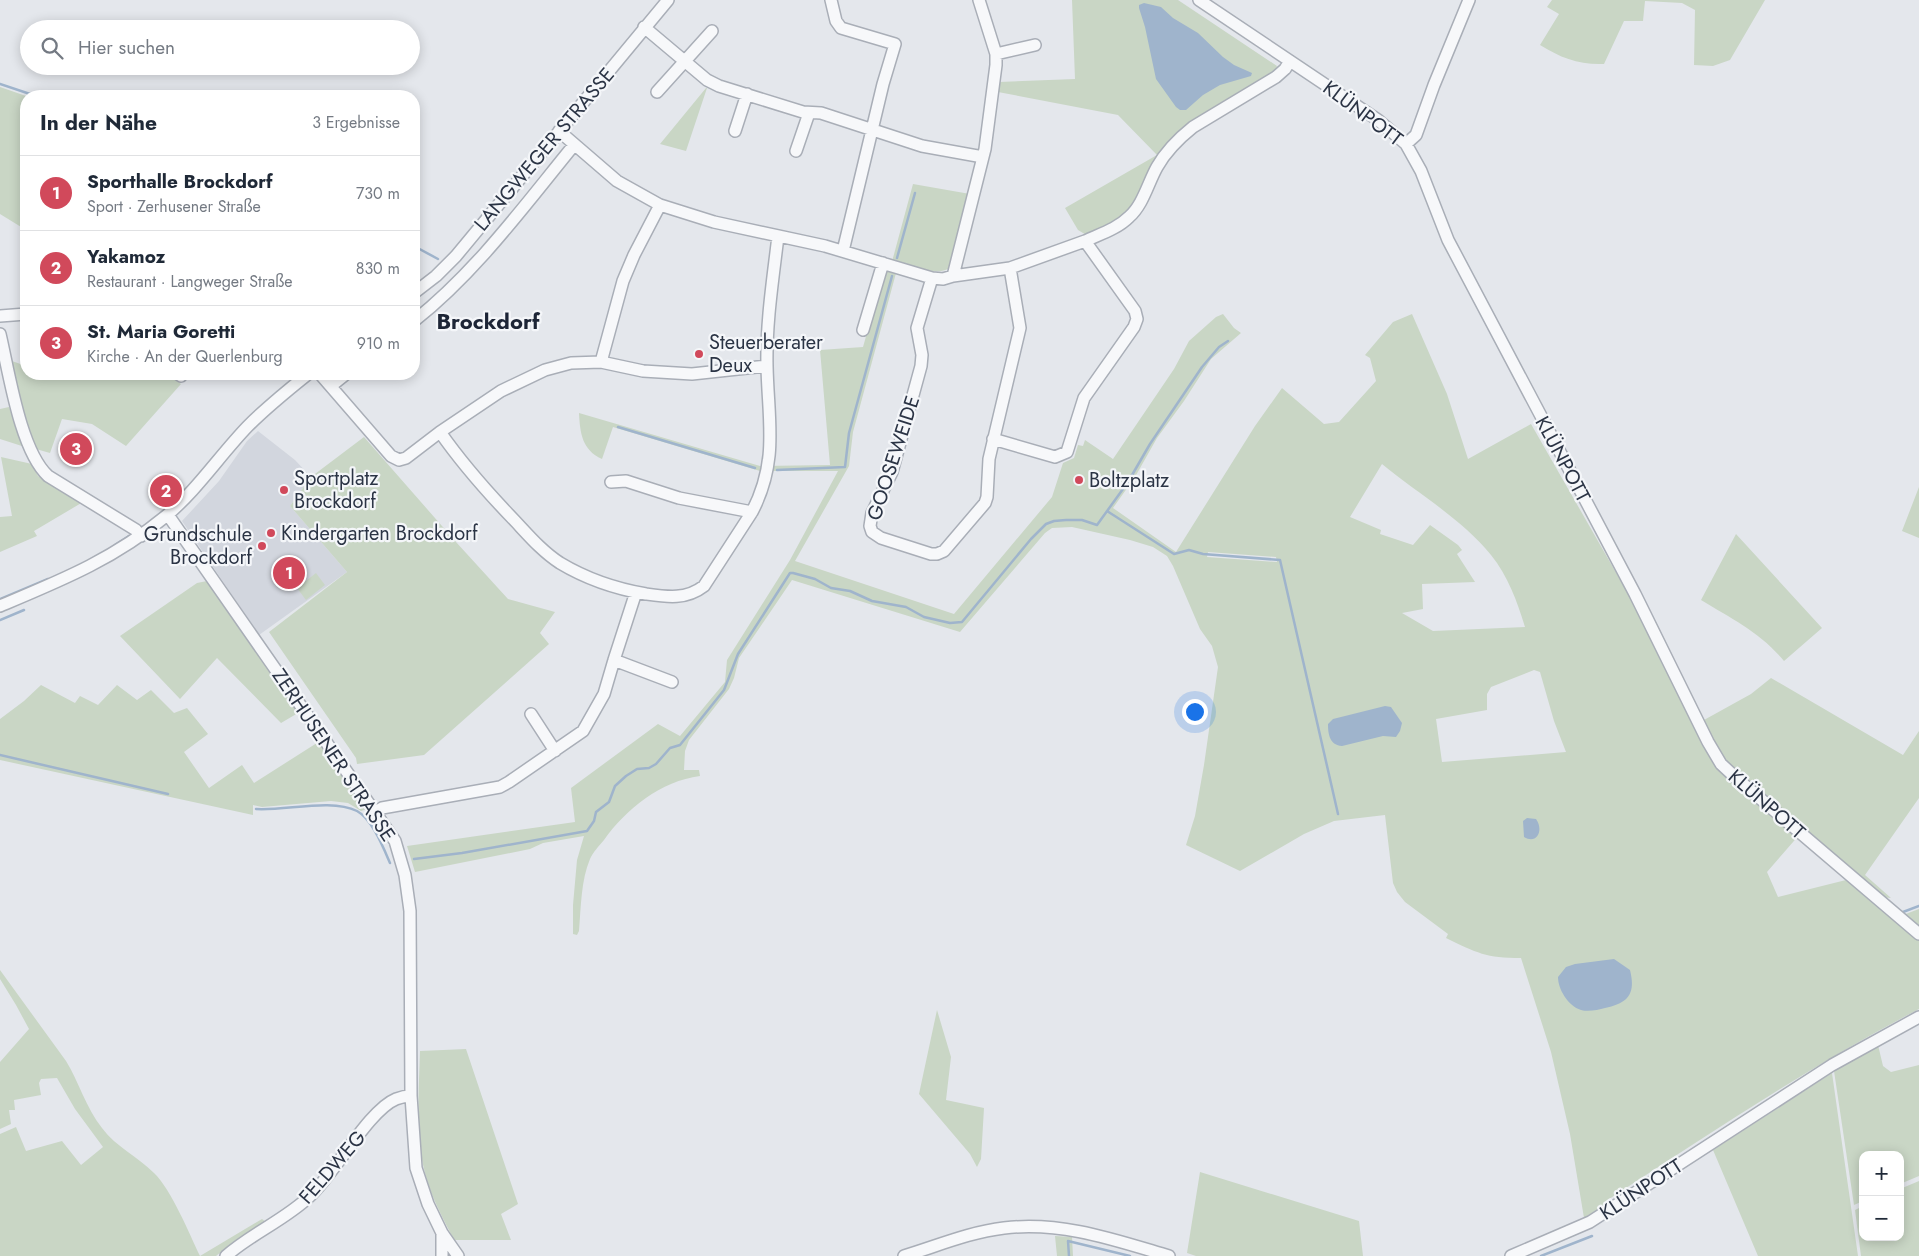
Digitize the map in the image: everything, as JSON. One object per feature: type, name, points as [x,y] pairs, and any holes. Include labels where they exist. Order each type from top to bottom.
[{"type":"street","name":"LANGWEGER STRASSE","points":[[420,288],[436,276],[456,256],[668,0]]},
{"type":"street","points":[[830,0],[836,21],[841,28],[895,44],[883,84],[843,250]]},
{"type":"street","points":[[953,276],[983,157],[996,65],[996,54],[979,0]]},
{"type":"street","name":"KLÜNPOTT","points":[[1199,0],[1378,120],[1406,144],[1421,171],[1434,208],[1455,255],[1635,594],[1708,742],[1721,764],[1919,934]]},
{"type":"street","points":[[1406,144],[1416,135],[1434,85],[1469,0]]},
{"type":"street","points":[[644,27],[713,84],[809,113],[821,113],[922,146],[983,157]]},
{"type":"street","points":[[657,92],[712,30]]},
{"type":"street","points":[[996,54],[1035,45]]},
{"type":"street","points":[[559,131],[618,180],[660,204],[714,222],[843,250],[932,278],[943,278],[1010,268],[1085,241],[1121,224],[1131,216],[1158,166],[1170,148],[1181,137],[1276,77],[1285,69],[1290,61]]},
{"type":"street","points":[[735,131],[747,94]]},
{"type":"street","points":[[796,151],[809,113]]},
{"type":"street","points":[[420,316],[437,303],[468,271],[574,145]]},
{"type":"street","points":[[601,362],[623,281],[660,204]]},
{"type":"street","points":[[440,432],[475,479],[543,551],[559,563],[595,580],[636,592],[678,597],[696,592],[704,586],[752,512],[758,500],[767,471],[771,442],[767,366],[768,320],[778,236]]},
{"type":"street","points":[[993,439],[1055,457],[1066,452],[1084,398],[1134,327],[1137,319],[1135,311],[1085,241]]},
{"type":"street","points":[[863,330],[883,263]]},
{"type":"street","name":"GOOSEWEIDE","points":[[932,278],[917,335],[922,355],[921,366],[892,472],[872,513],[870,526],[872,532],[880,538],[931,554],[937,554],[944,550],[985,503],[993,439],[1020,328],[1010,268]]},
{"type":"street","points":[[0,316],[20,314]]},
{"type":"street","points":[[0,334],[18,412],[40,468],[48,476],[136,530],[140,536]]},
{"type":"street","points":[[326,380],[391,456],[399,460],[406,458],[440,432],[501,391],[532,376],[571,363],[601,362],[643,371],[692,374],[767,366]]},
{"type":"street","points":[[0,606],[84,570],[140,536],[188,495],[247,427],[301,380]]},
{"type":"street","points":[[331,386],[338,380]]},
{"type":"street","points":[[611,482],[626,482],[679,498],[752,512]]},
{"type":"street","name":"ZERHUSENER STRASSE","points":[[168,514],[395,841],[405,875],[410,910],[411,1096],[416,1168],[428,1204],[442,1233],[458,1256]]},
{"type":"street","points":[[374,812],[382,808],[500,787],[583,731],[604,694],[636,592]]},
{"type":"street","points":[[614,660],[672,682]]},
{"type":"street","points":[[531,714],[555,751]]},
{"type":"street","name":"KLÜNPOTT","points":[[1511,1256],[1590,1222],[1832,1065],[1919,1017]]},
{"type":"street","name":"FELDWEG","points":[[226,1256],[236,1247],[276,1222],[309,1197],[321,1185],[381,1109],[394,1099],[411,1096]]},
{"type":"street","points":[[904,1256],[1004,1228],[1040,1226],[1084,1231],[1169,1256]]},
{"type":"street","points":[[442,1233],[442,1256]]},
{"type":"shaded area","name":"Grundschule Brockdorf","points":[[258,431],[295,460],[311,477],[290,506],[347,572],[259,635],[182,521],[219,481],[247,441]]},
{"type":"green space","points":[[1072,0],[1178,0],[1277,66],[1275,71],[1189,125],[1126,215],[1088,236],[1078,230],[1065,208],[1157,155],[1118,115],[998,92],[999,82],[1075,79]]},
{"type":"green space","points":[[1552,0],[1765,0],[1730,60],[1713,66],[1694,65],[1695,10],[1682,3],[1645,1],[1643,21],[1624,21],[1604,64],[1578,62],[1555,54],[1540,45],[1559,14],[1547,7]]},
{"type":"green space","points":[[0,87],[20,94],[20,226],[0,214]]},
{"type":"green space","points":[[706,88],[686,151],[660,144]]},
{"type":"green space","points":[[913,184],[970,194],[948,269],[930,271],[899,262],[853,432],[849,466],[795,561],[954,614],[1052,497],[1063,463],[1074,458],[1078,445],[1083,446],[1085,440],[1113,459],[1174,369],[1189,341],[1216,317],[1223,314],[1234,328],[1241,333],[1211,359],[1157,438],[1135,477],[1113,508],[1176,552],[1255,426],[1282,388],[1324,424],[1339,422],[1376,381],[1370,358],[1365,355],[1393,322],[1412,314],[1447,394],[1468,459],[1531,424],[1646,625],[1656,622],[1704,720],[1751,694],[1771,678],[1903,755],[1919,731],[1919,798],[1865,875],[1891,898],[1863,895],[1919,940],[1919,1009],[1760,1101],[1606,1201],[1603,1206],[1584,1218],[1570,1134],[1551,1052],[1521,958],[1490,956],[1446,938],[1448,934],[1405,902],[1393,883],[1385,815],[1334,821],[1304,834],[1240,871],[1186,845],[1195,816],[1218,667],[1212,646],[1200,629],[1167,556],[1153,547],[1072,527],[1052,528],[1045,533],[960,632],[792,580],[739,658],[729,689],[689,740],[685,751],[684,770],[699,770],[700,776],[672,784],[646,798],[623,818],[593,854],[585,876],[577,935],[573,934],[573,905],[577,860],[584,836],[543,843],[530,849],[415,872],[407,846],[575,822],[571,788],[658,724],[680,736],[725,682],[727,660],[790,560],[838,471],[760,471],[613,427],[602,459],[590,451],[583,440],[579,413],[760,466],[830,465],[820,350],[863,347],[885,269],[890,269]],"holes":[[[1382,464],[1453,518],[1491,555],[1511,589],[1525,627],[1433,631],[1402,613],[1423,609],[1422,584],[1475,582],[1457,554],[1462,550],[1430,525],[1413,545],[1380,534],[1381,530],[1350,517]],[[1208,552],[1276,557],[1277,562],[1207,557]],[[1534,670],[1540,672],[1554,721],[1566,752],[1442,762],[1436,719],[1487,710],[1487,694],[1491,687]],[[1800,834],[1848,878],[1778,897],[1767,872]]]},
{"type":"green space","points":[[12,361],[20,364],[20,380],[175,380],[181,384],[126,446],[92,424],[62,419],[50,453],[36,449],[21,411]]},
{"type":"green space","points":[[9,407],[25,447],[0,439],[0,409]]},
{"type":"green space","points":[[364,437],[508,599],[555,612],[540,633],[549,644],[424,755],[357,764],[356,758],[269,632],[347,572],[290,506],[311,477]]},
{"type":"green space","points":[[1,457],[32,464],[38,476],[83,502],[34,531],[37,536],[0,552],[0,517],[12,516]]},
{"type":"green space","points":[[1919,487],[1919,538],[1902,531]]},
{"type":"green space","points":[[1736,534],[1822,628],[1784,661],[1755,634],[1701,600]]},
{"type":"green space","points":[[316,573],[325,585],[306,600],[297,588]]},
{"type":"green space","points":[[207,581],[298,713],[281,723],[217,658],[180,699],[120,636],[197,583]]},
{"type":"green space","points":[[41,685],[75,703],[80,696],[98,705],[117,685],[137,700],[151,690],[174,713],[187,708],[208,734],[184,752],[209,788],[242,765],[254,783],[320,741],[367,809],[361,811],[348,803],[331,801],[262,807],[253,805],[253,815],[0,760],[0,719]]},
{"type":"green space","points":[[1919,909],[1919,928],[1903,915]]},
{"type":"green space","points":[[0,970],[66,1061],[91,1112],[102,1128],[114,1141],[154,1173],[167,1189],[200,1256],[0,1256],[0,1134],[16,1127],[26,1151],[62,1141],[81,1165],[103,1147],[75,1109],[57,1078],[41,1079],[39,1083],[41,1095],[14,1100],[15,1110],[9,1110],[11,1124],[0,1129],[0,1062],[29,1029],[0,979]]},
{"type":"green space","points":[[937,1010],[951,1057],[946,1100],[984,1108],[981,1159],[977,1167],[970,1154],[919,1094]]},
{"type":"green space","points":[[1878,1045],[1883,1066],[1891,1072],[1919,1065],[1919,1176],[1904,1182],[1904,1151],[1859,1151],[1859,1203],[1854,1205],[1834,1071]]},
{"type":"green space","points":[[466,1049],[518,1204],[501,1214],[511,1240],[454,1240],[434,1199],[425,1173],[419,1128],[420,1051]]},
{"type":"green space","points":[[1832,1073],[1858,1256],[1758,1256],[1713,1150]]},
{"type":"green space","points":[[1200,1172],[1359,1221],[1363,1256],[1196,1256],[1187,1253]]},
{"type":"green space","points":[[1919,1181],[1919,1256],[1861,1256],[1859,1241],[1904,1241],[1904,1187]]},
{"type":"green space","points":[[1859,1208],[1859,1241],[1855,1210]]},
{"type":"green space","points":[[262,1219],[266,1222],[232,1243],[216,1256],[200,1256]]},
{"type":"green space","points":[[1055,1236],[1072,1237],[1073,1256],[1057,1256]]},
{"type":"water","points":[[1144,3],[1161,7],[1173,18],[1198,33],[1234,65],[1252,73],[1251,76],[1220,85],[1203,95],[1186,110],[1180,110],[1156,79],[1139,8],[1139,5]]},
{"type":"water","points":[[1385,706],[1391,707],[1402,723],[1396,737],[1383,736],[1342,746],[1335,744],[1330,739],[1328,724],[1333,719]]},
{"type":"water","points":[[1527,818],[1536,819],[1538,823],[1539,832],[1536,838],[1529,839],[1524,837],[1523,821]]},
{"type":"water","points":[[1614,959],[1630,970],[1632,978],[1631,991],[1625,1000],[1613,1006],[1590,1011],[1576,1008],[1568,1001],[1558,982],[1558,977],[1566,967]]},
{"type":"waterway","points":[[0,84],[20,91]]},
{"type":"waterway","points":[[897,258],[915,193]]},
{"type":"waterway","points":[[420,249],[438,259]]},
{"type":"waterway","points":[[777,470],[845,467],[849,433],[892,276]]},
{"type":"waterway","points":[[414,859],[462,853],[587,831],[594,821],[596,812],[609,802],[615,786],[637,769],[649,768],[656,764],[670,748],[680,745],[724,690],[738,654],[790,573],[815,579],[831,588],[850,591],[872,601],[906,607],[924,617],[950,623],[962,622],[1031,539],[1046,524],[1054,521],[1082,520],[1097,525],[1128,482],[1150,444],[1202,367],[1219,347],[1228,341]]},
{"type":"waterway","points":[[618,427],[755,468]]},
{"type":"waterway","points":[[1107,511],[1174,554],[1189,550],[1203,554],[1280,560],[1338,814]]},
{"type":"waterway","points":[[115,545],[129,536]]},
{"type":"waterway","points":[[0,599],[48,579]]},
{"type":"waterway","points":[[0,620],[24,610]]},
{"type":"waterway","points":[[0,755],[168,794]]},
{"type":"waterway","points":[[256,809],[334,805],[357,811],[368,820],[390,863]]},
{"type":"waterway","points":[[1903,912],[1919,906]]},
{"type":"waterway","points":[[1541,1256],[1592,1236]]},
{"type":"waterway","points":[[1069,1256],[1068,1241],[1130,1256]]},
{"type":"place","name":"Steuerberater Deux","points":[[699,354]]},
{"type":"place","name":"St. Maria Goretti","points":[[76,449]]},
{"type":"place","name":"Boltzplatz","points":[[1079,480]]},
{"type":"place","name":"Sportplatz Brockdorf","points":[[284,490]]},
{"type":"place","name":"Yakamoz","points":[[166,491]]},
{"type":"place","name":"Kindergarten Brockdorf","points":[[271,533]]},
{"type":"place","name":"Grundschule Brockdorf","points":[[262,546]]},
{"type":"place","name":"Sporthalle Brockdorf","points":[[289,573]]},
{"type":"district","name":"Brockdorf","points":[[488,321]]}]
